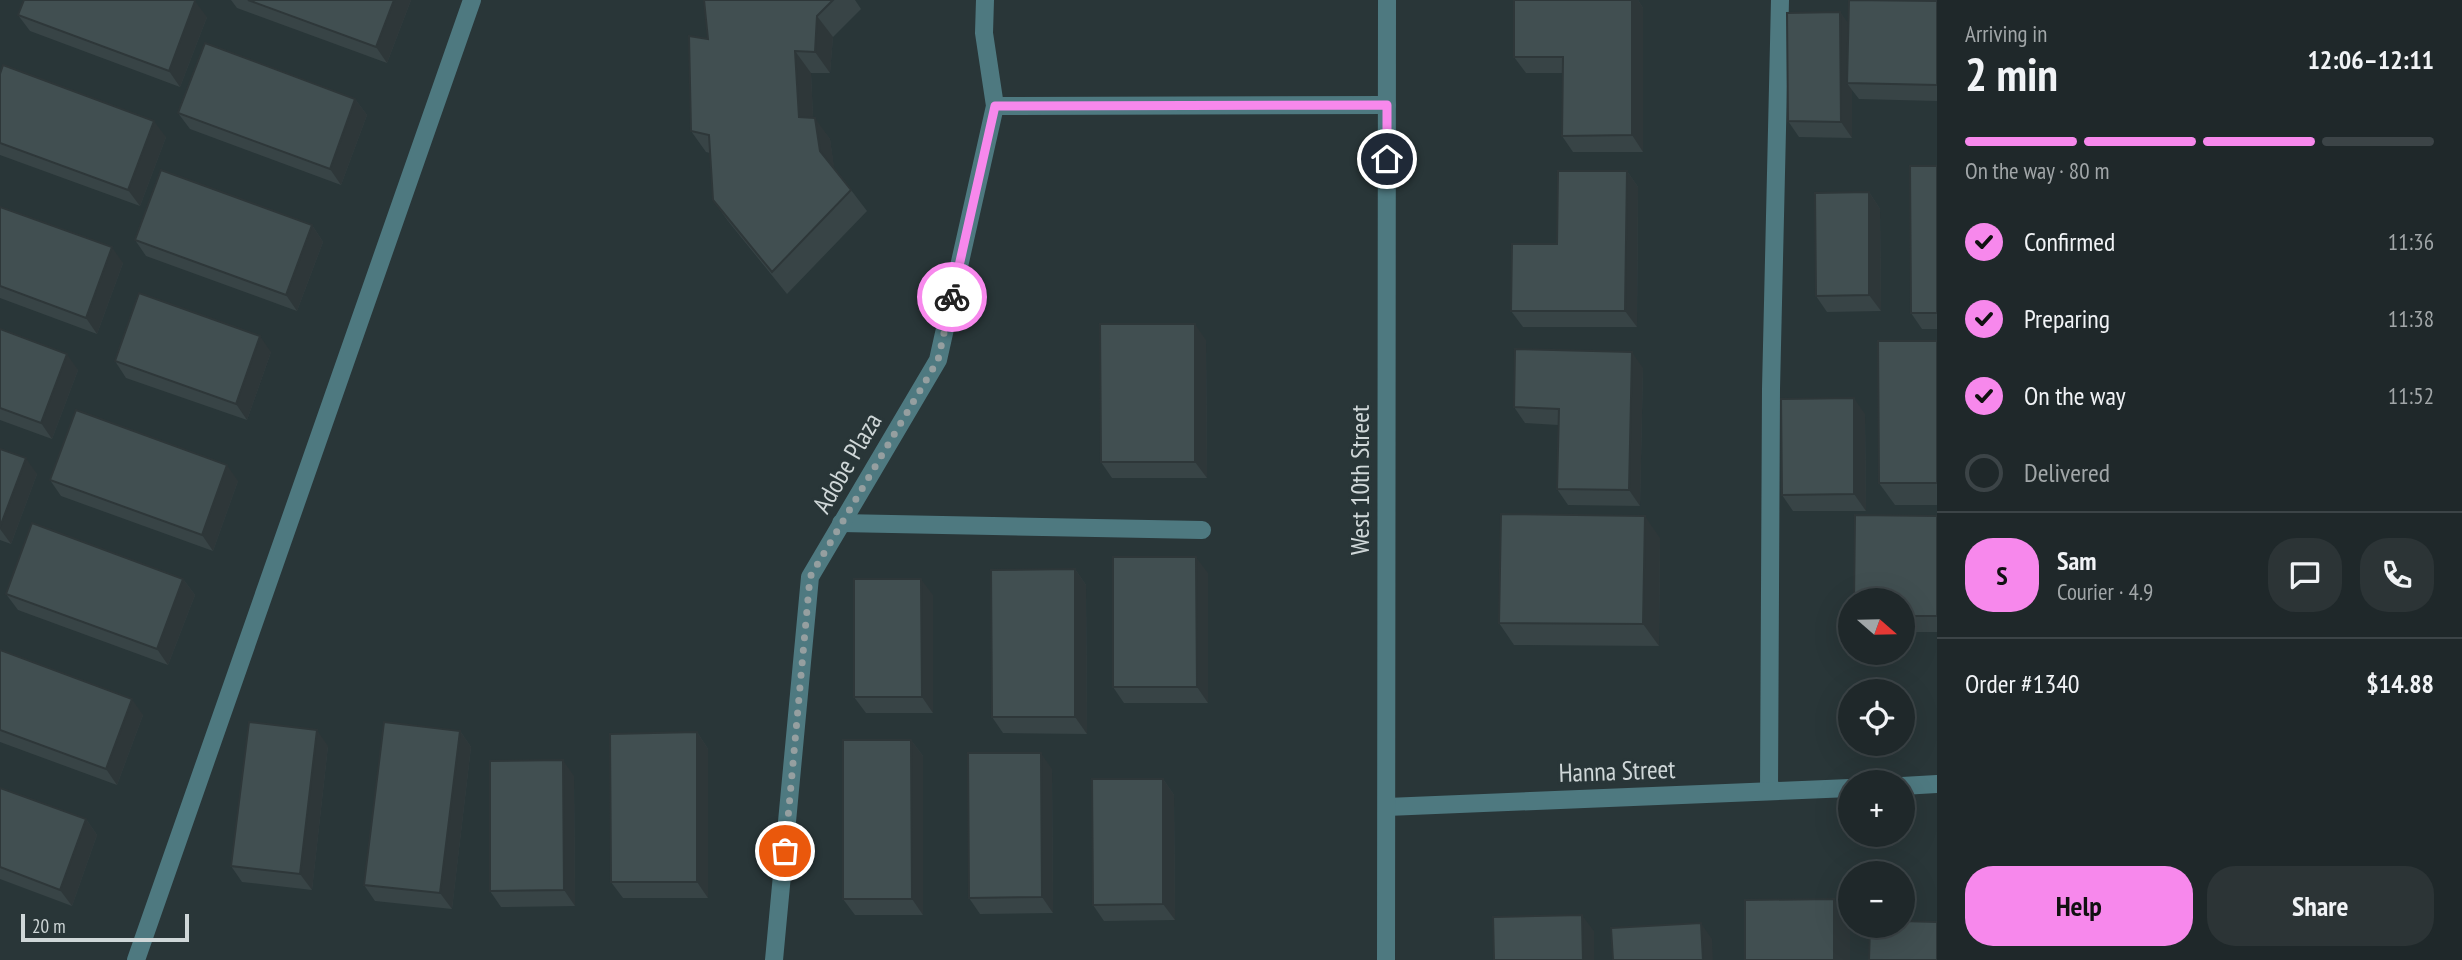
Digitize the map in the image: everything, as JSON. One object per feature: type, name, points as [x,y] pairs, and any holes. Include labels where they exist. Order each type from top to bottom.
[{"type":"street","points":[[136,960],[472,0]]},
{"type":"street","name":"Adobe Plaza","points":[[774,960],[810,577],[938,360],[995,106],[984,33],[985,0]]},
{"type":"street","name":"West 10th Street","points":[[1386,960],[1387,0]]},
{"type":"street","points":[[1769,791],[1771,388],[1780,0]]},
{"type":"street","points":[[995,106],[1387,105]]},
{"type":"street","points":[[841,523],[1202,530]]},
{"type":"street","points":[[1915,786],[1937,785]]},
{"type":"street","name":"Hanna Street","points":[[1387,807],[1838,788]]},
{"type":"building","points":[[24,0],[195,1],[169,71],[18,15]]},
{"type":"building","points":[[248,0],[394,0],[376,47]]},
{"type":"building","points":[[704,0],[833,0],[817,16],[815,52],[795,51],[799,117],[815,118],[820,151],[851,190],[772,272],[713,200],[709,135],[691,131],[689,36],[708,39]]},
{"type":"building","points":[[1514,0],[1632,0],[1632,135],[1562,136],[1563,57],[1514,57]]},
{"type":"building","points":[[1849,0],[1937,1],[1937,85],[1847,83]]},
{"type":"building","points":[[1840,12],[1841,122],[1788,121],[1787,13]]},
{"type":"building","points":[[205,43],[355,99],[330,169],[178,113]]},
{"type":"building","points":[[3,65],[154,121],[128,190],[0,143],[0,74]]},
{"type":"building","points":[[1910,166],[1937,166],[1937,313],[1911,313]]},
{"type":"building","points":[[161,170],[312,225],[286,295],[135,240]]},
{"type":"building","points":[[1558,171],[1627,171],[1625,311],[1511,311],[1512,244],[1557,244]]},
{"type":"building","points":[[1869,192],[1869,295],[1816,296],[1815,193]]},
{"type":"building","points":[[0,207],[112,247],[86,318],[0,286]]},
{"type":"building","points":[[139,293],[260,336],[236,404],[115,361]]},
{"type":"building","points":[[1100,324],[1195,324],[1195,462],[1101,462]]},
{"type":"building","points":[[0,329],[67,354],[41,423],[0,408]]},
{"type":"building","points":[[1878,341],[1937,341],[1937,483],[1879,483]]},
{"type":"building","points":[[1515,349],[1632,352],[1629,490],[1557,489],[1559,409],[1514,407]]},
{"type":"building","points":[[1854,398],[1854,494],[1782,495],[1781,399]]},
{"type":"building","points":[[76,410],[227,465],[202,535],[50,480]]},
{"type":"building","points":[[0,449],[26,458],[0,527]]},
{"type":"building","points":[[1501,514],[1645,516],[1643,624],[1499,623]]},
{"type":"building","points":[[1855,515],[1937,516],[1937,616],[1915,616],[1915,588],[1854,588]]},
{"type":"building","points":[[32,523],[183,579],[157,649],[6,594]]},
{"type":"building","points":[[1113,557],[1196,557],[1197,687],[1113,687]]},
{"type":"building","points":[[1075,569],[1075,717],[992,717],[991,570]]},
{"type":"building","points":[[854,579],[921,579],[922,697],[854,697]]},
{"type":"building","points":[[0,650],[132,699],[106,769],[0,730]]},
{"type":"building","points":[[249,722],[317,730],[300,874],[231,866]]},
{"type":"building","points":[[384,722],[460,731],[440,893],[364,885]]},
{"type":"building","points":[[697,732],[697,882],[611,882],[610,734]]},
{"type":"building","points":[[843,740],[911,740],[912,899],[843,899]]},
{"type":"building","points":[[968,753],[1041,753],[1042,897],[969,898]]},
{"type":"building","points":[[563,760],[564,890],[490,891],[490,761]]},
{"type":"building","points":[[1092,779],[1163,779],[1163,904],[1093,905]]},
{"type":"building","points":[[0,788],[86,819],[60,890],[0,867]]},
{"type":"building","points":[[1834,899],[1834,960],[1745,960],[1745,900]]},
{"type":"building","points":[[1582,915],[1583,960],[1494,960],[1493,917]]},
{"type":"building","points":[[1915,921],[1937,922],[1937,960],[1869,960],[1870,938],[1915,938]]},
{"type":"building","points":[[1701,923],[1703,960],[1613,960],[1611,928]]},
{"type":"way so far","points":[[785,851],[810,577],[938,360],[952,297]]},
{"type":"route","points":[[952,297],[995,106],[1387,105],[1387,159]]}]
